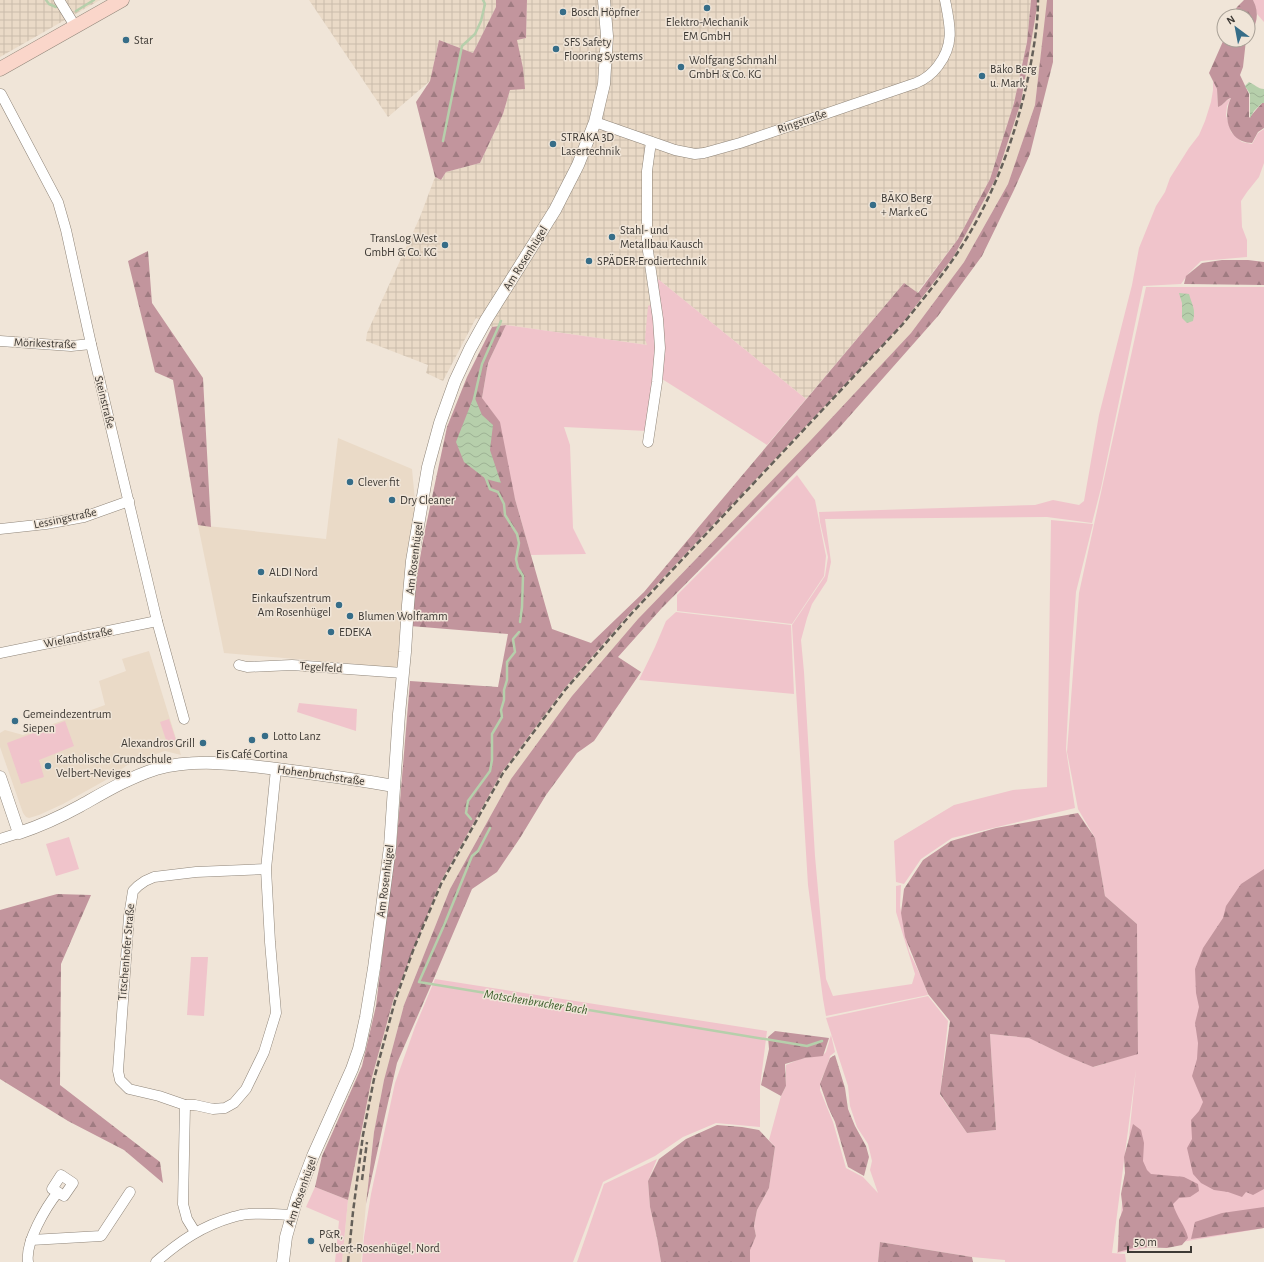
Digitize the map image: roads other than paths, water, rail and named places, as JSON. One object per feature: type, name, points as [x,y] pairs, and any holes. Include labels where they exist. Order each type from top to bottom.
[{"type":"main road","points":[[0,68],[122,0]]},
{"type":"street","points":[[59,0],[75,26]]},
{"type":"street","name":"Am Rosenhügel","points":[[283,1262],[286,1237],[291,1215],[312,1156],[352,1069],[359,1049],[365,1023],[390,847],[408,605],[414,549],[428,467],[440,423],[455,381],[470,349],[486,320],[567,188],[595,122],[604,84],[606,60],[607,36],[604,0]]},
{"type":"street","name":"Ringstraße","points":[[595,122],[686,153],[704,153],[740,143],[920,81],[932,73],[948,50],[950,29],[945,0]]},
{"type":"street","name":"Steinstraße","points":[[1,94],[58,202],[66,230],[90,344],[157,621],[184,719]]},
{"type":"street","points":[[648,442],[660,348],[658,319],[647,244],[647,171],[651,142]]},
{"type":"street","name":"Mörikestraße","points":[[0,341],[71,346],[90,344]]},
{"type":"street","name":"Lessingstraße","points":[[0,530],[84,517],[129,501]]},
{"type":"street","name":"Wielandstraße","points":[[0,653],[157,621]]},
{"type":"street","name":"Tegelfeld","points":[[239,665],[247,667],[292,665],[403,673]]},
{"type":"street","name":"Hohenbruchstraße","points":[[0,839],[46,824],[120,783],[157,769],[186,763],[211,762],[276,769],[394,786]]},
{"type":"street","name":"Titschenhofer Straße","points":[[266,869],[196,872],[154,877],[145,880],[133,892],[129,916],[118,1071],[120,1080],[129,1089],[159,1096],[186,1105],[195,1105],[213,1109],[225,1108],[234,1103],[246,1089],[264,1052],[276,1013],[266,869],[276,769]]},
{"type":"street","points":[[0,777],[19,833]]},
{"type":"street","points":[[186,1105],[184,1204],[187,1219],[195,1232]]},
{"type":"street","points":[[28,1262],[31,1240],[50,1203],[58,1192]]},
{"type":"street","points":[[31,1240],[101,1236],[130,1192]]},
{"type":"street","points":[[156,1262],[195,1232],[220,1221],[246,1214],[267,1213],[291,1215]]},
{"type":"water","points":[[1249,82],[1264,89],[1264,103],[1262,103],[1254,111],[1250,118],[1250,94],[1245,86]]},
{"type":"water","points":[[1179,293],[1189,294],[1194,310],[1193,321],[1187,323],[1182,318],[1182,303]]},
{"type":"water","points":[[474,396],[482,415],[493,425],[490,450],[501,483],[486,479],[464,462],[456,442]]},
{"type":"waterway","name":"Motschenbrucher Bach","points":[[46,0],[49,4],[56,7]]},
{"type":"waterway","name":"Motschenbrucher Bach","points":[[76,11],[94,0]]},
{"type":"waterway","name":"Motschenbrucher Bach","points":[[443,141],[462,46],[475,34],[481,21],[485,4],[483,0]]},
{"type":"waterway","name":"Motschenbrucher Bach","points":[[474,399],[482,364],[501,321]]},
{"type":"waterway","name":"Motschenbrucher Bach","points":[[485,476],[490,489],[498,492],[504,504],[505,515],[517,534],[519,543],[516,559],[518,568],[523,576],[520,622]]},
{"type":"waterway","name":"Motschenbrucher Bach","points":[[471,819],[466,813],[468,801],[490,771],[492,760],[492,734],[502,717],[501,710],[507,680],[507,662],[515,652],[513,639],[519,632]]},
{"type":"waterway","name":"Motschenbrucher Bach","points":[[490,828],[478,851],[472,856],[419,982],[807,1046],[822,1041]]},
{"type":"railway","points":[[348,1262],[363,1135],[374,1079],[395,1001],[414,948],[441,884],[503,773],[565,690],[632,613],[902,325],[954,258],[990,194],[1000,172],[1016,126],[1028,78],[1036,30],[1038,0]]},
{"type":"railway","points":[[362,1180],[367,1142]]},
{"type":"place","name":"Elektro-Mechanik EM GmbH","points":[[707,8]]},
{"type":"place","name":"Bosch Höpfner","points":[[563,12]]},
{"type":"place","name":"Star","points":[[126,40]]},
{"type":"place","name":"SFS Safety Flooring Systems","points":[[556,49]]},
{"type":"place","name":"Wolfgang Schmahl GmbH & Co. KG","points":[[681,67]]},
{"type":"place","name":"Bäko Berg u. Mark","points":[[982,76]]},
{"type":"place","name":"STRAKA 3D Lasertechnik","points":[[553,144]]},
{"type":"place","name":"BÄKO Berg + Mark eG","points":[[873,205]]},
{"type":"place","name":"Stahl- und Metallbau Kausch","points":[[612,237]]},
{"type":"place","name":"TransLog West GmbH & Co. KG","points":[[445,245]]},
{"type":"place","name":"SPÄDER-Erodiertechnik","points":[[589,261]]},
{"type":"place","name":"Clever fit","points":[[350,482]]},
{"type":"place","name":"Dry Cleaner","points":[[392,500]]},
{"type":"place","name":"ALDI Nord","points":[[261,572]]},
{"type":"place","name":"Einkaufszentrum Am Rosenhügel","points":[[339,605]]},
{"type":"place","name":"Blumen Wolframm","points":[[350,616]]},
{"type":"place","name":"EDEKA","points":[[331,632]]},
{"type":"place","name":"Gemeindezentrum Siepen","points":[[15,721]]},
{"type":"place","name":"Lotto Lanz","points":[[265,736]]},
{"type":"place","name":"Eis Café Cortina","points":[[252,740]]},
{"type":"place","name":"Alexandros Grill","points":[[203,743]]},
{"type":"place","name":"Katholische Grundschule Velbert-Neviges","points":[[48,766]]},
{"type":"place","name":"P&R, Velbert-Rosenhügel, Nord","points":[[311,1241]]}]
